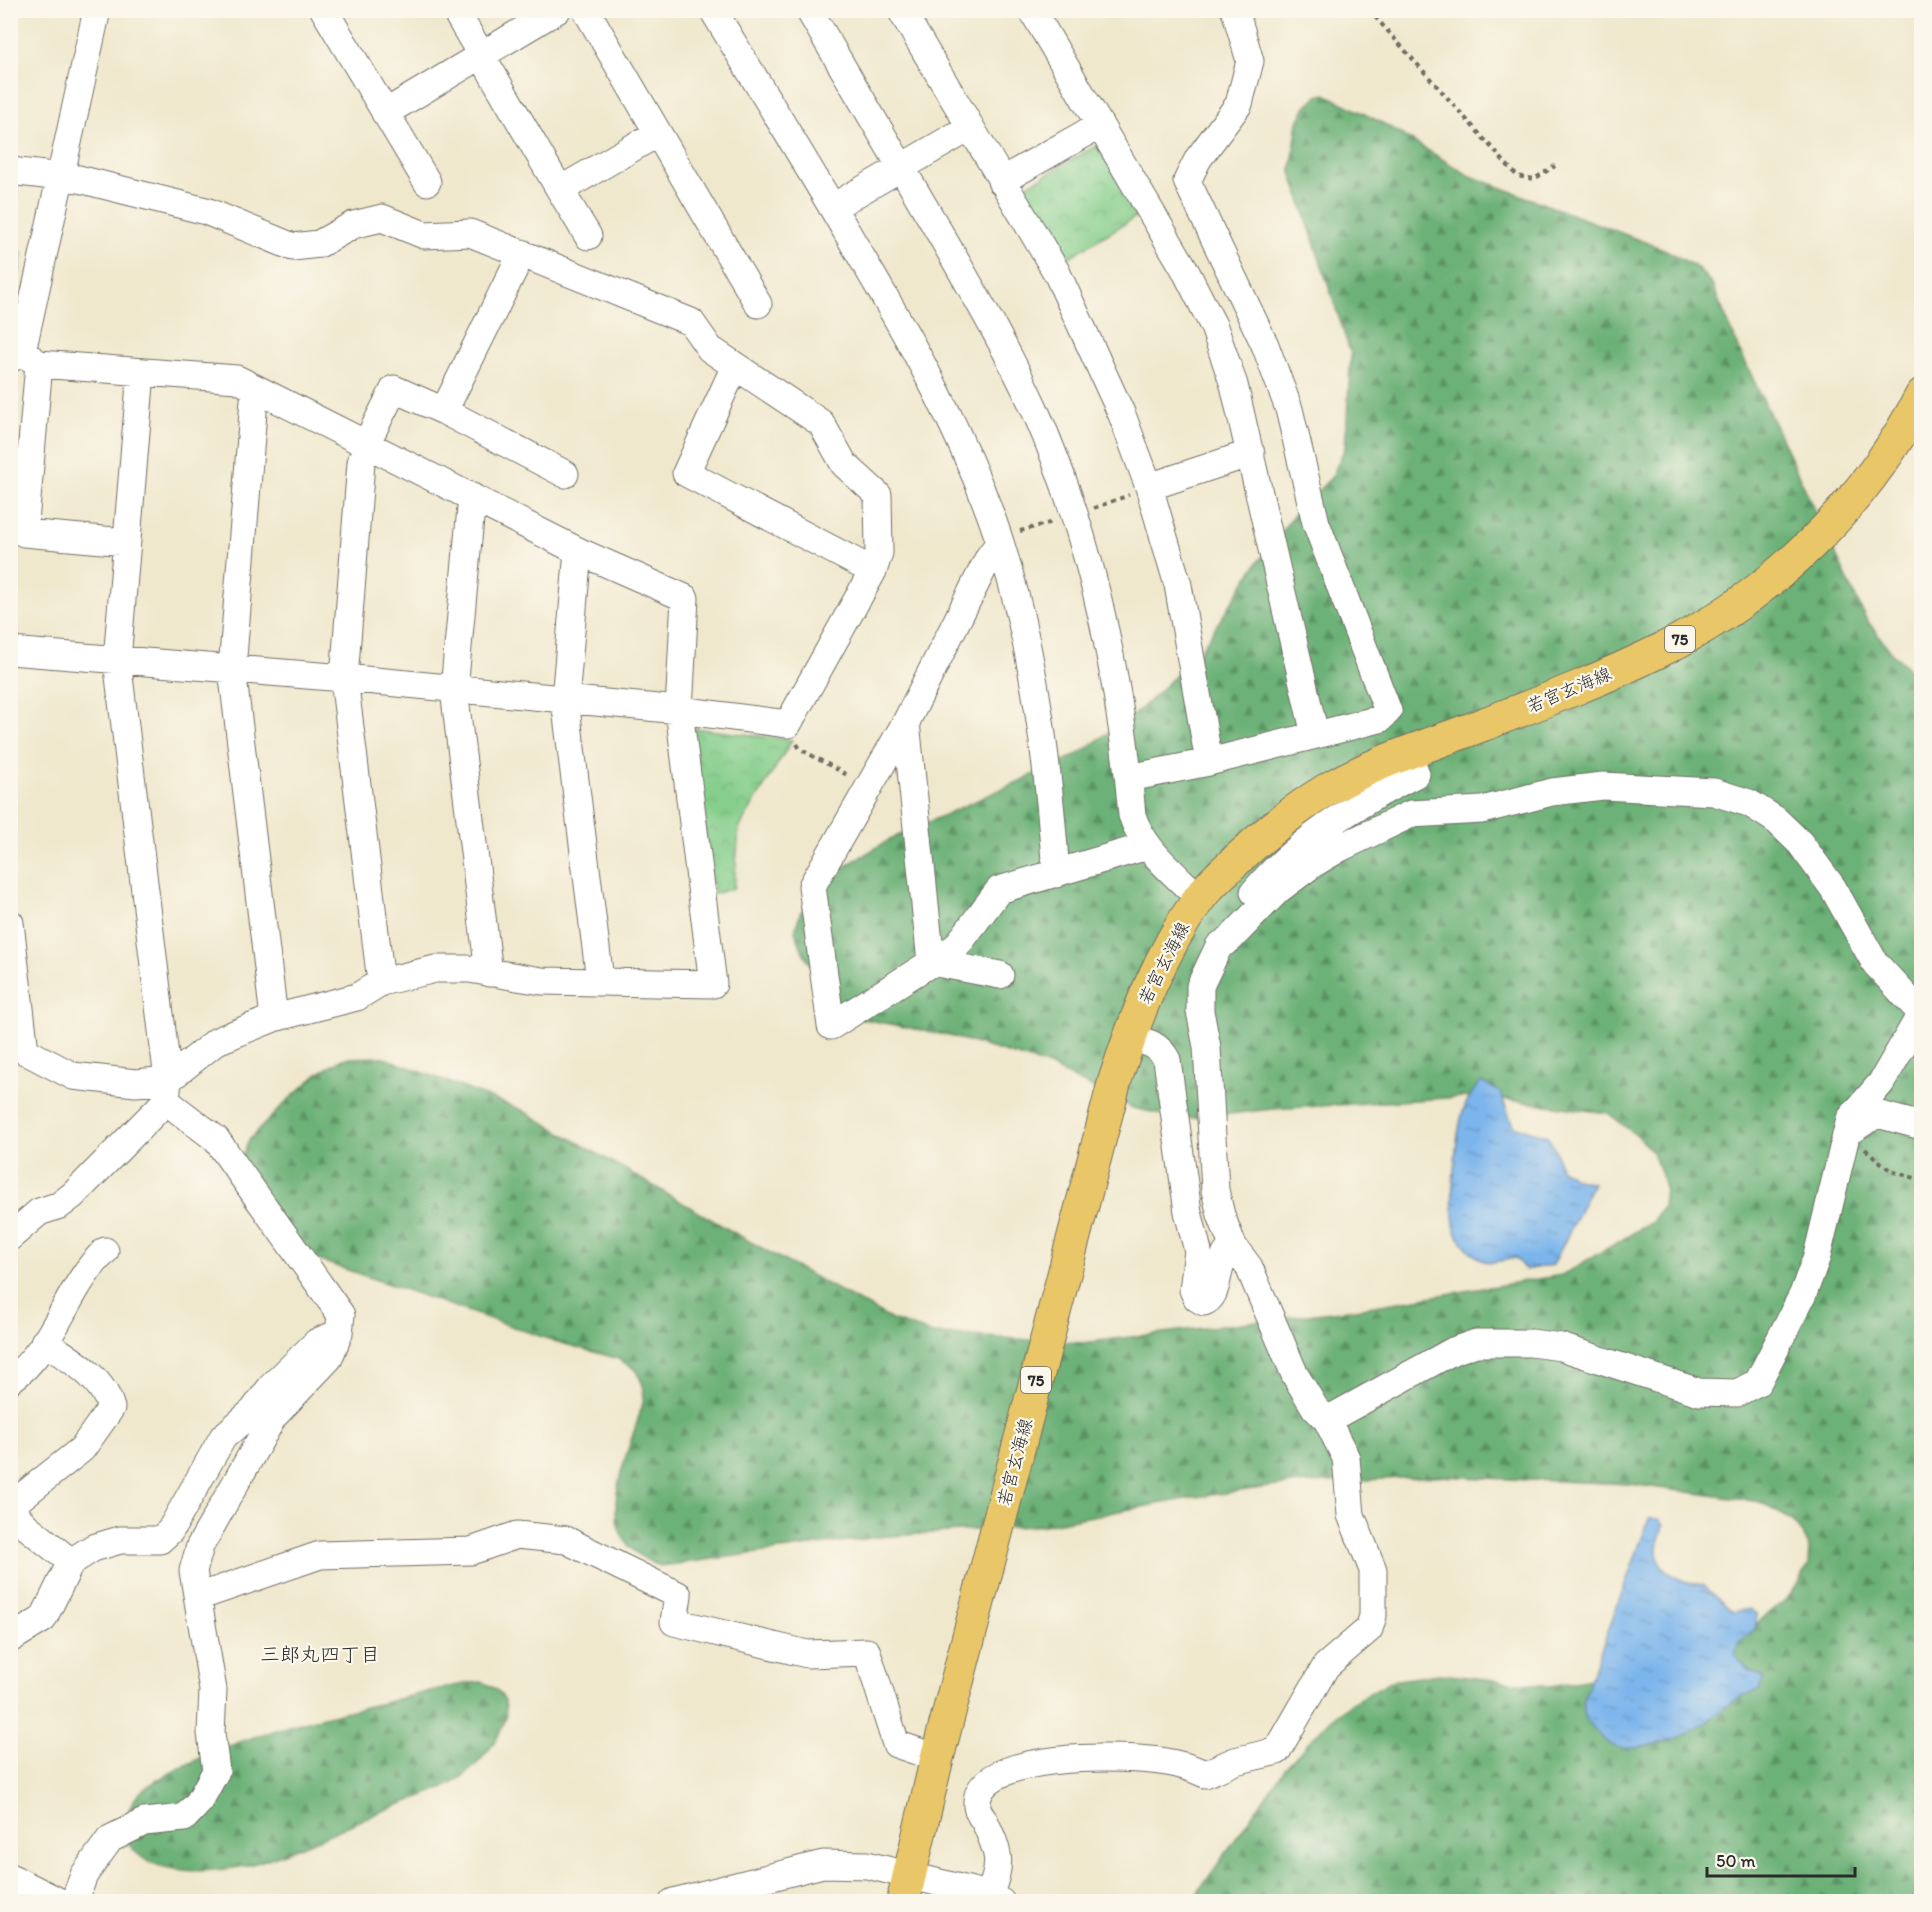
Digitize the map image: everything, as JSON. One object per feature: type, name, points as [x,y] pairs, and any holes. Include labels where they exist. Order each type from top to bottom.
[{"type":"main road","name":"若宮玄海線","points":[[906,1889],[1106,1115],[1129,1037],[1166,950],[1199,898],[1262,836],[1303,805],[1350,778],[1408,753],[1558,696],[1663,649],[1744,600],[1824,532],[1855,497],[1890,449],[1922,395]]},
{"type":"street","points":[[97,10],[59,178],[24,358],[17,531],[126,542]]},
{"type":"street","points":[[324,10],[427,182]]},
{"type":"street","points":[[455,10],[588,236]]},
{"type":"street","points":[[385,113],[557,10]]},
{"type":"street","points":[[586,10],[758,304]]},
{"type":"street","points":[[713,10],[910,340],[949,416],[999,540],[1036,686],[1051,806],[1056,874]]},
{"type":"street","points":[[809,10],[985,312],[1018,376],[1048,443],[1074,516],[1097,594],[1115,679],[1132,815],[1138,832],[1147,846],[1199,898]]},
{"type":"street","points":[[901,10],[969,128],[1058,273],[1097,357],[1149,487],[1178,585],[1209,762]]},
{"type":"street","points":[[1032,10],[1184,268],[1214,327],[1234,384],[1315,735]]},
{"type":"street","points":[[1129,777],[1209,762],[1380,719],[1388,711],[1316,523],[1289,409],[1265,345],[1187,181],[1198,159],[1239,104],[1250,61],[1235,10]]},
{"type":"street","points":[[1001,181],[1100,125]]},
{"type":"street","points":[[832,207],[969,128]]},
{"type":"street","points":[[560,190],[658,133]]},
{"type":"street","points":[[10,171],[79,179],[206,212],[293,247],[319,244],[353,225],[382,218],[424,235],[470,233],[691,322],[710,349],[821,423],[844,464],[878,495],[879,553],[873,571],[788,724],[344,678],[10,651]]},
{"type":"street","points":[[444,411],[522,253]]},
{"type":"street","points":[[10,1237],[39,1212],[60,1205],[73,1195],[167,1090],[217,1041],[274,1018],[357,997],[381,982],[435,969],[469,969],[542,981],[600,980],[713,984],[679,711],[685,598],[578,551],[237,379],[141,372],[24,358]]},
{"type":"street","points":[[735,366],[686,473],[873,571]]},
{"type":"street","points":[[141,372],[117,660],[167,1090]]},
{"type":"street","points":[[255,388],[232,669],[274,1018]]},
{"type":"street","points":[[381,982],[344,678],[361,463],[366,444],[394,389],[444,411],[565,474]]},
{"type":"street","points":[[1149,487],[1251,453]]},
{"type":"street","points":[[472,496],[454,690],[489,973]]},
{"type":"street","points":[[999,540],[906,722],[867,786],[812,886],[831,1026],[956,947],[999,890],[1147,846]]},
{"type":"street","points":[[578,551],[565,700],[600,980]]},
{"type":"street","points":[[906,722],[931,962]]},
{"type":"street","points":[[674,1902],[823,1864],[867,1865],[906,1889],[995,1898],[999,1872],[996,1846],[977,1806],[981,1789],[996,1774],[1060,1759],[1108,1758],[1165,1761],[1205,1774],[1235,1761],[1277,1750],[1326,1666],[1369,1629],[1373,1616],[1373,1570],[1351,1515],[1346,1458],[1327,1420],[1315,1408],[1295,1375],[1249,1267],[1233,1246],[1215,1190],[1207,1047],[1200,1011],[1200,986],[1238,912],[1259,886],[1314,834],[1369,798],[1416,774],[1408,753]]},
{"type":"street","points":[[1219,946],[1230,939],[1278,890],[1313,864],[1340,848],[1411,814],[1482,810],[1552,792],[1603,786],[1714,792],[1749,804],[1776,820],[1800,843],[1833,888],[1875,963],[1921,1014],[1881,1083],[1850,1119],[1817,1256],[1803,1294],[1758,1382],[1746,1390],[1723,1394],[1699,1392],[1561,1347],[1497,1341],[1476,1343],[1453,1352],[1327,1420]]},
{"type":"street","points":[[10,923],[18,1060],[73,1076],[136,1083],[167,1090],[216,1139],[341,1315],[339,1333],[329,1358],[273,1418],[200,1546],[193,1571],[213,1690],[211,1733],[216,1771],[200,1802],[184,1818],[144,1822],[110,1839],[84,1875],[75,1902]]},
{"type":"street","points":[[931,962],[1000,975]]},
{"type":"street","points":[[1129,1037],[1152,1043],[1162,1050],[1167,1060],[1188,1212],[1197,1251],[1194,1290],[1197,1298],[1204,1302],[1212,1299],[1215,1293],[1218,1267],[1224,1254],[1233,1246]]},
{"type":"street","points":[[1848,1132],[1877,1114],[1922,1126]]},
{"type":"street","points":[[10,1380],[20,1374],[44,1342],[90,1265],[105,1251]]},
{"type":"street","points":[[10,1639],[43,1619],[71,1562],[93,1548],[120,1540],[160,1540],[170,1531],[223,1437],[253,1411],[272,1387],[317,1342],[339,1333]]},
{"type":"street","points":[[44,1342],[76,1363],[107,1392],[111,1408],[82,1449],[10,1507],[26,1526],[71,1562]]},
{"type":"street","points":[[198,1597],[320,1555],[471,1551],[517,1535],[566,1540],[678,1595],[674,1622],[807,1654],[867,1652],[896,1744],[938,1758]]},
{"type":"street","points":[[10,1877],[60,1902]]},
{"type":"path","points":[[1368,10],[1517,176],[1534,178],[1555,166]]},
{"type":"path","points":[[999,540],[1074,516],[1149,487]]},
{"type":"path","points":[[788,724],[800,749],[867,786]]},
{"type":"path","points":[[1848,1132],[1891,1171],[1922,1180]]},
{"type":"green space","points":[[1325,94],[1386,125],[1468,175],[1666,250],[1699,269],[1712,285],[1741,353],[1866,619],[1891,652],[1921,679],[1921,1901],[1192,1901],[1286,1767],[1329,1721],[1351,1703],[1391,1681],[1439,1674],[1550,1686],[1634,1672],[1741,1636],[1784,1601],[1802,1578],[1808,1565],[1809,1548],[1802,1534],[1791,1520],[1761,1502],[1630,1484],[1438,1476],[1291,1484],[1196,1497],[1043,1525],[878,1537],[661,1566],[636,1553],[622,1537],[616,1516],[617,1494],[622,1470],[644,1399],[643,1385],[636,1370],[619,1359],[554,1341],[275,1245],[237,1202],[237,1166],[250,1139],[288,1100],[320,1072],[345,1058],[382,1057],[522,1110],[738,1235],[892,1320],[933,1334],[1083,1343],[1356,1309],[1562,1275],[1652,1222],[1663,1207],[1665,1187],[1654,1155],[1641,1139],[1608,1113],[1479,1096],[1273,1109],[1184,1119],[1133,1108],[1047,1065],[951,1036],[848,1016],[828,994],[804,954],[795,932],[800,913],[835,872],[891,839],[1077,755],[1142,708],[1199,653],[1255,566],[1297,511],[1332,477],[1345,448],[1351,354],[1291,172],[1298,122],[1306,106],[1317,96]]},
{"type":"green space","points":[[1094,147],[1098,147],[1139,215],[1061,262],[1019,190]]},
{"type":"green space","points":[[693,728],[792,740],[739,828],[734,888],[713,894]]},
{"type":"green space","points":[[481,1682],[497,1691],[505,1702],[506,1715],[501,1730],[493,1744],[470,1770],[443,1788],[290,1851],[245,1866],[227,1869],[189,1870],[153,1863],[139,1855],[126,1837],[127,1815],[138,1795],[157,1781],[206,1755],[255,1736],[306,1722],[456,1685]]},
{"type":"water","points":[[11,249],[22,253],[15,297],[11,297]]},
{"type":"water","points":[[1481,1082],[1500,1092],[1513,1126],[1547,1136],[1556,1152],[1560,1168],[1576,1179],[1593,1183],[1553,1265],[1525,1270],[1516,1258],[1496,1262],[1484,1261],[1468,1249],[1456,1232],[1453,1189],[1458,1134],[1466,1105],[1471,1094]]},
{"type":"water","points":[[1649,1519],[1659,1519],[1663,1526],[1657,1550],[1658,1558],[1667,1571],[1681,1580],[1703,1585],[1733,1612],[1750,1609],[1757,1615],[1755,1629],[1738,1643],[1735,1656],[1747,1669],[1764,1678],[1759,1690],[1734,1701],[1685,1735],[1646,1746],[1622,1748],[1605,1741],[1588,1723],[1584,1715],[1584,1697]]},
{"type":"district","name":"三郎丸四丁目","points":[[320,1654]]}]
